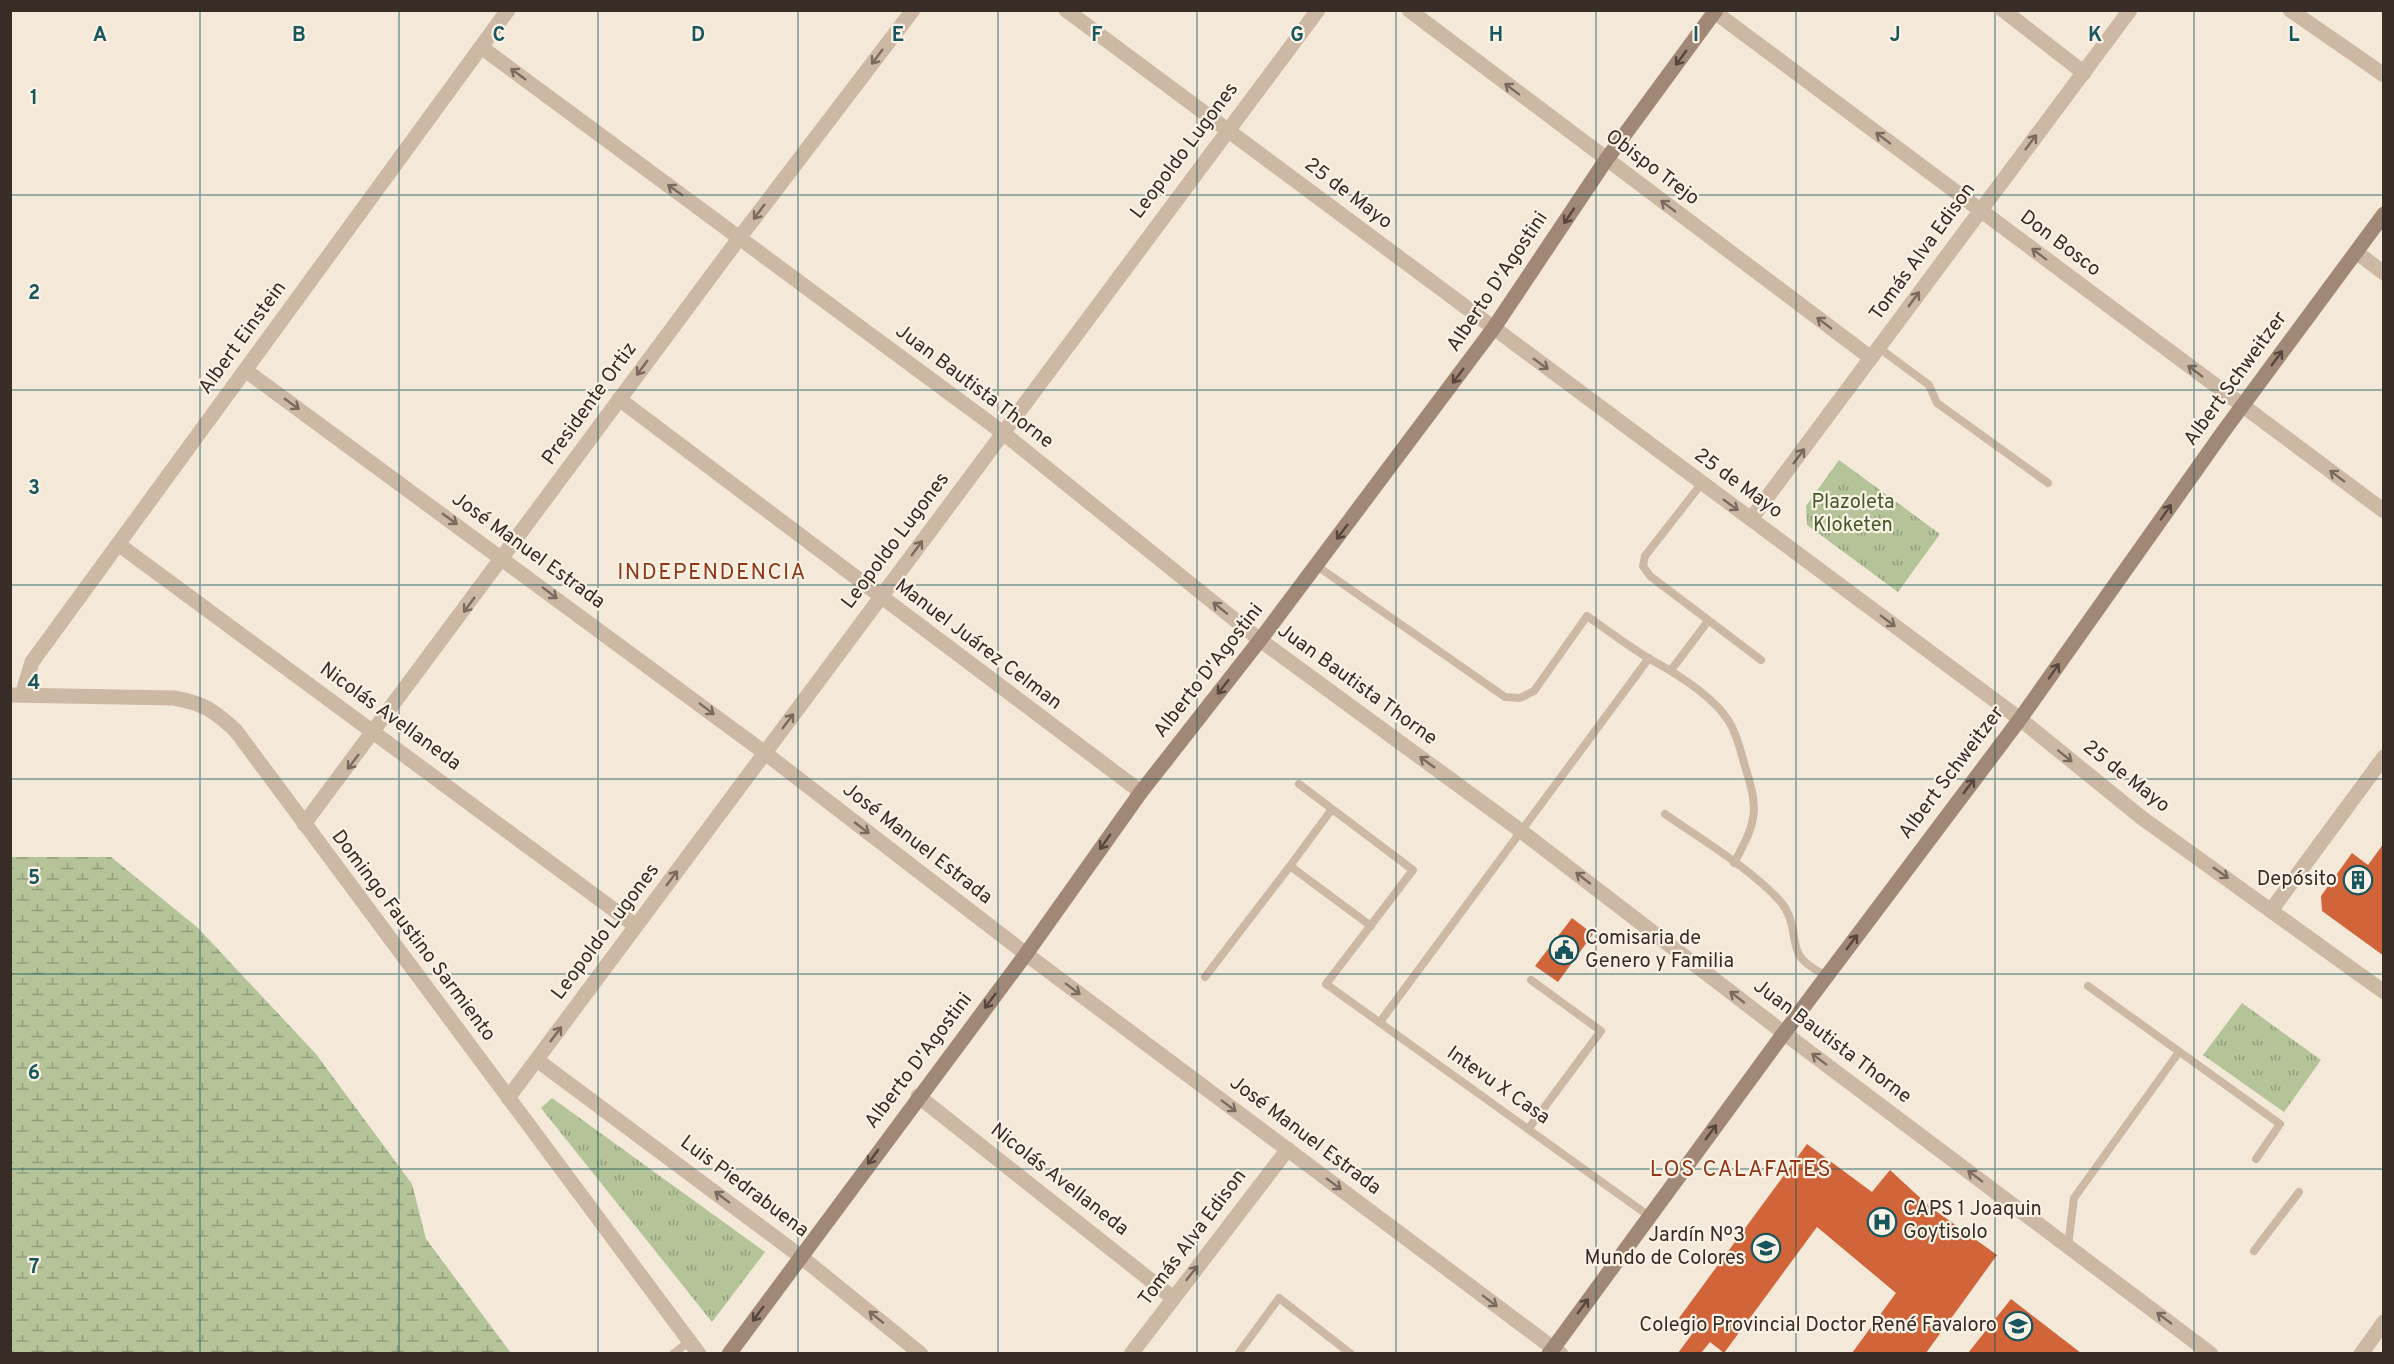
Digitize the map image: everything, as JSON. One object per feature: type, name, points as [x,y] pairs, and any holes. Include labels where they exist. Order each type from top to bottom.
[{"type":"main road","name":"Alberto D'Agostini","points":[[729,1353],[918,1096],[1026,954],[1141,792],[1317,566],[1493,329],[1606,160],[1714,11]]},
{"type":"main road","name":"Albert Schweitzer","points":[[1554,1352],[1784,1033],[2020,719],[2242,405],[2384,214]]},
{"type":"street","name":"Albert Einstein","points":[[16,695],[32,662],[508,10]]},
{"type":"street","name":"Presidente Ortiz","points":[[304,824],[375,732],[740,237],[913,10]]},
{"type":"street","name":"25 de Mayo","points":[[1066,10],[2020,719],[2142,818],[2272,909],[2384,992]]},
{"type":"street","name":"Leopoldo Lugones","points":[[508,1098],[1226,130],[1318,10]]},
{"type":"street","name":"Obispo Trejo","points":[[1409,10],[1606,160],[1875,353]]},
{"type":"street","points":[[2003,10],[2084,73]]},
{"type":"street","name":"Tomás Alva Edison","points":[[1751,519],[2130,10]]},
{"type":"street","points":[[2290,10],[2384,75]]},
{"type":"street","name":"Don Bosco","points":[[1714,11],[2384,511]]},
{"type":"street","name":"Juan Bautista Thorne","points":[[482,47],[1002,432],[1260,640],[1521,831],[1784,1033],[2211,1353]]},
{"type":"street","points":[[2356,252],[2384,273]]},
{"type":"street","name":"José Manuel Estrada","points":[[245,370],[765,753],[1026,954],[1288,1149],[1554,1352]]},
{"type":"street","name":"Manuel Juárez Celman","points":[[619,399],[1141,792]]},
{"type":"street","name":"Nicolás Avellaneda","points":[[118,544],[636,926]]},
{"type":"street","name":"Domingo Faustino Sarmiento","points":[[16,695],[174,698],[198,703],[218,715],[236,731],[699,1353]]},
{"type":"street","points":[[2272,909],[2384,757]]},
{"type":"street","name":"Luis Piedrabuena","points":[[537,1060],[800,1256],[921,1353]]},
{"type":"street","name":"Nicolás Avellaneda","points":[[918,1096],[1173,1298]]},
{"type":"street","name":"Tomás Alva Edison","points":[[1131,1353],[1288,1149]]},
{"type":"street","points":[[2361,1353],[2384,1322]]},
{"type":"lane","points":[[1875,353],[1929,385],[1936,403],[2048,483]]},
{"type":"lane","points":[[1702,483],[1645,556],[1643,566],[1650,576],[1761,660]]},
{"type":"lane","points":[[1317,566],[1505,697],[1520,698],[1534,691],[1587,616],[1649,658],[1672,669],[1727,718],[1735,732],[1753,791],[1756,812],[1752,828],[1734,863]]},
{"type":"lane","points":[[1672,669],[1708,621]]},
{"type":"lane","points":[[1380,1022],[1649,658]]},
{"type":"lane","points":[[1290,866],[1371,926],[1413,870],[1299,784]]},
{"type":"lane","points":[[1205,977],[1332,809]]},
{"type":"lane","points":[[1665,814],[1734,863],[1780,901],[1791,917],[1796,948],[1802,960],[1826,976]]},
{"type":"lane","name":"Intevu X Casa","points":[[1371,926],[1326,984],[1650,1216]]},
{"type":"lane","points":[[1529,1128],[1601,1031],[1531,980]]},
{"type":"lane","points":[[2088,986],[2280,1124],[2256,1159]]},
{"type":"lane","points":[[2068,1246],[2074,1198],[2179,1052]]},
{"type":"lane","points":[[2254,1251],[2299,1192]]},
{"type":"lane","points":[[1238,1353],[1279,1298],[1351,1353]]},
{"type":"lane","points":[[673,1353],[690,1341]]},
{"type":"green space","name":"Plazoleta Kloketen","points":[[1839,460],[1940,534],[1898,592],[1807,525],[1806,506]]},
{"type":"green space","points":[[11,857],[111,857],[198,928],[316,1054],[412,1184],[426,1239],[511,1353],[11,1353]]},
{"type":"green space","points":[[2242,1003],[2321,1060],[2284,1112],[2203,1055]]},
{"type":"green space","points":[[552,1098],[765,1252],[712,1322],[541,1108]]},
{"type":"building","name":"Depósito","points":[[2384,843],[2384,956],[2322,911],[2321,896],[2352,853],[2368,865]]},
{"type":"building","name":"Comisaria de Genero y Familia","points":[[1572,918],[1593,934],[1558,982],[1535,966]]},
{"type":"building","points":[[1807,1144],[1872,1192],[1890,1170],[1929,1206],[1997,1255],[1926,1353],[1852,1353],[1896,1293],[1817,1227],[1724,1353],[1710,1342],[1701,1353],[1678,1353],[1695,1330],[1679,1318]]},
{"type":"building","name":"Colegio Provincial Doctor René Favaloro","points":[[2011,1299],[2081,1353],[1968,1353]]},
{"type":"place","name":"Depósito","points":[[2358,880]]},
{"type":"place","name":"Comisaria de Genero y Familia","points":[[1564,950]]},
{"type":"place","name":"CAPS 1 Joaquin Goytisolo","points":[[1882,1222]]},
{"type":"place","name":"Jardín Nº3 Mundo de Colores","points":[[1766,1248]]},
{"type":"place","name":"Colegio Provincial Doctor René Favaloro","points":[[2018,1326]]},
{"type":"district","name":"INDEPENDENCIA","points":[[712,573]]},
{"type":"district","name":"LOS CALAFATES","points":[[1741,1170]]}]
